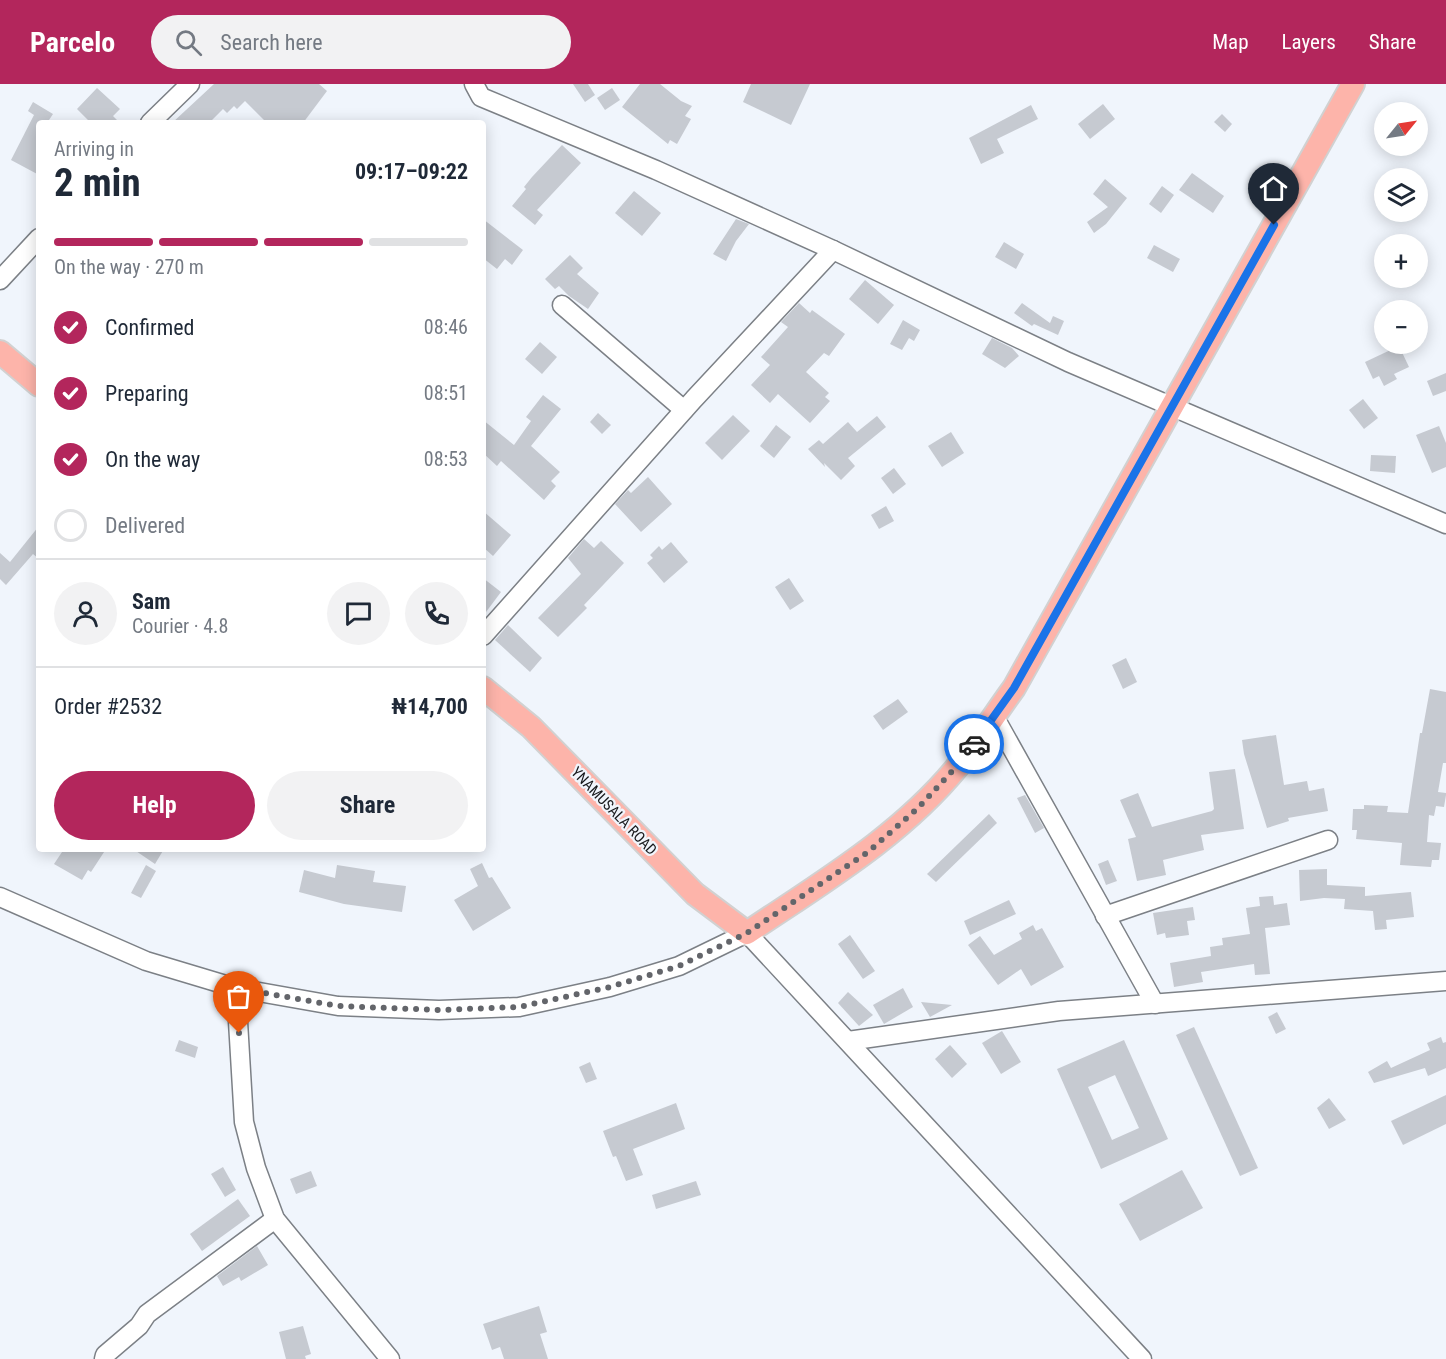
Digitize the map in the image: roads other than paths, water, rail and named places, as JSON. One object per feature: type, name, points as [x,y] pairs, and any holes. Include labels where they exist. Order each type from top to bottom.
[{"type":"main road","points":[[747,933],[868,852],[910,815],[957,766],[994,717],[1014,688],[1353,84]]},
{"type":"main road","points":[[3,361],[36,383]]},
{"type":"main road","name":"YNAMUSALA ROAD","points":[[486,690],[531,727],[695,894],[747,933]]},
{"type":"street","points":[[153,120],[190,84]]},
{"type":"street","points":[[474,84],[481,97],[656,170],[833,250],[1068,362],[1446,524]]},
{"type":"street","points":[[0,280],[36,241]]},
{"type":"street","points":[[486,633],[684,410],[833,250]]},
{"type":"street","points":[[562,305],[684,410]]},
{"type":"street","points":[[994,717],[1155,1004]]},
{"type":"street","points":[[1106,916],[1328,840]]},
{"type":"street","points":[[0,897],[146,961],[236,988],[338,1006],[439,1010],[519,1007],[610,987],[679,966],[747,933],[1142,1359]]},
{"type":"street","points":[[848,1041],[1059,1011],[1446,981]]},
{"type":"street","points":[[236,988],[244,1122],[256,1168],[275,1219],[390,1359]]},
{"type":"street","points":[[104,1359],[105,1355],[139,1326],[147,1314],[275,1219]]}]
